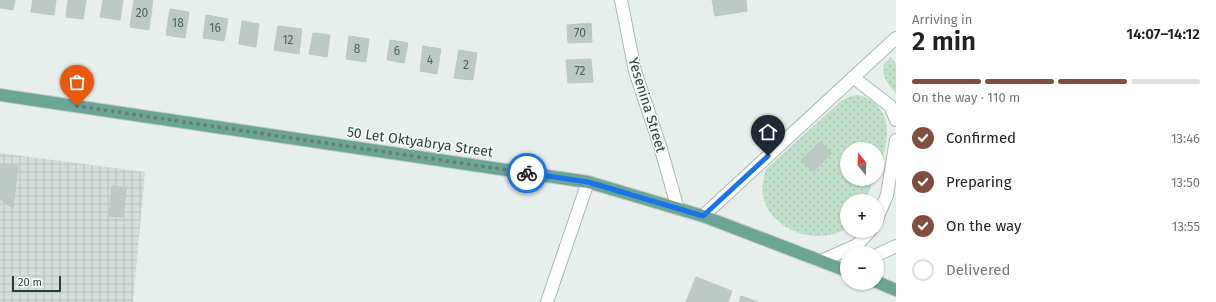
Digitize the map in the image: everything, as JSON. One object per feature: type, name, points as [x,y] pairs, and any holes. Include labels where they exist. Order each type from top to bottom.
[{"type":"main road","name":"50 Let Oktyabrya Street","points":[[0,95],[588,182],[703,216],[840,268]]},
{"type":"main road","points":[[884,285],[896,290]]},
{"type":"street","name":"Yesenina Street","points":[[621,0],[634,71],[660,146],[678,209]]},
{"type":"street","points":[[703,216],[896,38]]},
{"type":"street","points":[[853,78],[890,106],[896,120]]},
{"type":"street","points":[[884,202],[887,195],[896,140]]},
{"type":"street","points":[[547,302],[588,182]]},
{"type":"street","points":[[821,260],[857,245],[864,238]]},
{"type":"street","points":[[884,252],[896,246]]},
{"type":"shaded area","points":[[0,153],[145,172],[133,302],[0,302]]},
{"type":"green space","points":[[891,57],[896,64],[896,94],[886,81],[883,70],[883,65]]},
{"type":"green space","points":[[859,95],[871,101],[879,108],[887,126],[887,137],[884,151],[884,142],[840,142],[840,186],[871,186],[868,194],[840,194],[840,232],[836,234],[823,236],[810,235],[785,227],[767,208],[762,193],[766,169],[841,101],[851,96]]},
{"type":"building","points":[[0,0],[15,0],[13,10],[0,8]]},
{"type":"building","points":[[33,0],[56,0],[54,15],[31,12]]},
{"type":"building","points":[[68,0],[86,0],[83,19],[66,17]]},
{"type":"building","points":[[103,0],[123,0],[120,20],[100,17]]},
{"type":"building","points":[[134,0],[153,0],[149,30],[130,27]]},
{"type":"building","points":[[712,0],[746,0],[747,11],[715,16]]},
{"type":"building","points":[[170,9],[189,12],[185,38],[166,35]]},
{"type":"building","points":[[206,15],[228,19],[224,41],[203,38]]},
{"type":"building","points":[[242,21],[259,24],[256,47],[239,44]]},
{"type":"building","points":[[591,23],[592,42],[568,43],[567,25]]},
{"type":"building","points":[[278,26],[302,29],[299,54],[274,50]]},
{"type":"building","points":[[313,33],[330,35],[327,57],[309,54]]},
{"type":"building","points":[[349,36],[369,39],[366,62],[346,59]]},
{"type":"building","points":[[390,40],[408,43],[404,63],[387,60]]},
{"type":"building","points":[[423,46],[441,49],[437,74],[420,71]]},
{"type":"building","points":[[459,50],[477,53],[473,80],[454,78]]},
{"type":"building","points":[[591,59],[593,82],[568,83],[566,60]]},
{"type":"building","points":[[820,142],[832,153],[813,172],[801,160]]},
{"type":"building","points":[[0,164],[18,166],[13,208],[0,199]]},
{"type":"building","points":[[112,186],[126,188],[123,217],[109,216]]},
{"type":"building","points":[[696,277],[732,291],[728,302],[686,302]]},
{"type":"building","points":[[741,296],[758,302],[739,302]]},
{"type":"way so far","points":[[77,106],[527,173]]},
{"type":"route","points":[[527,173],[588,182],[703,216],[768,156]]}]
